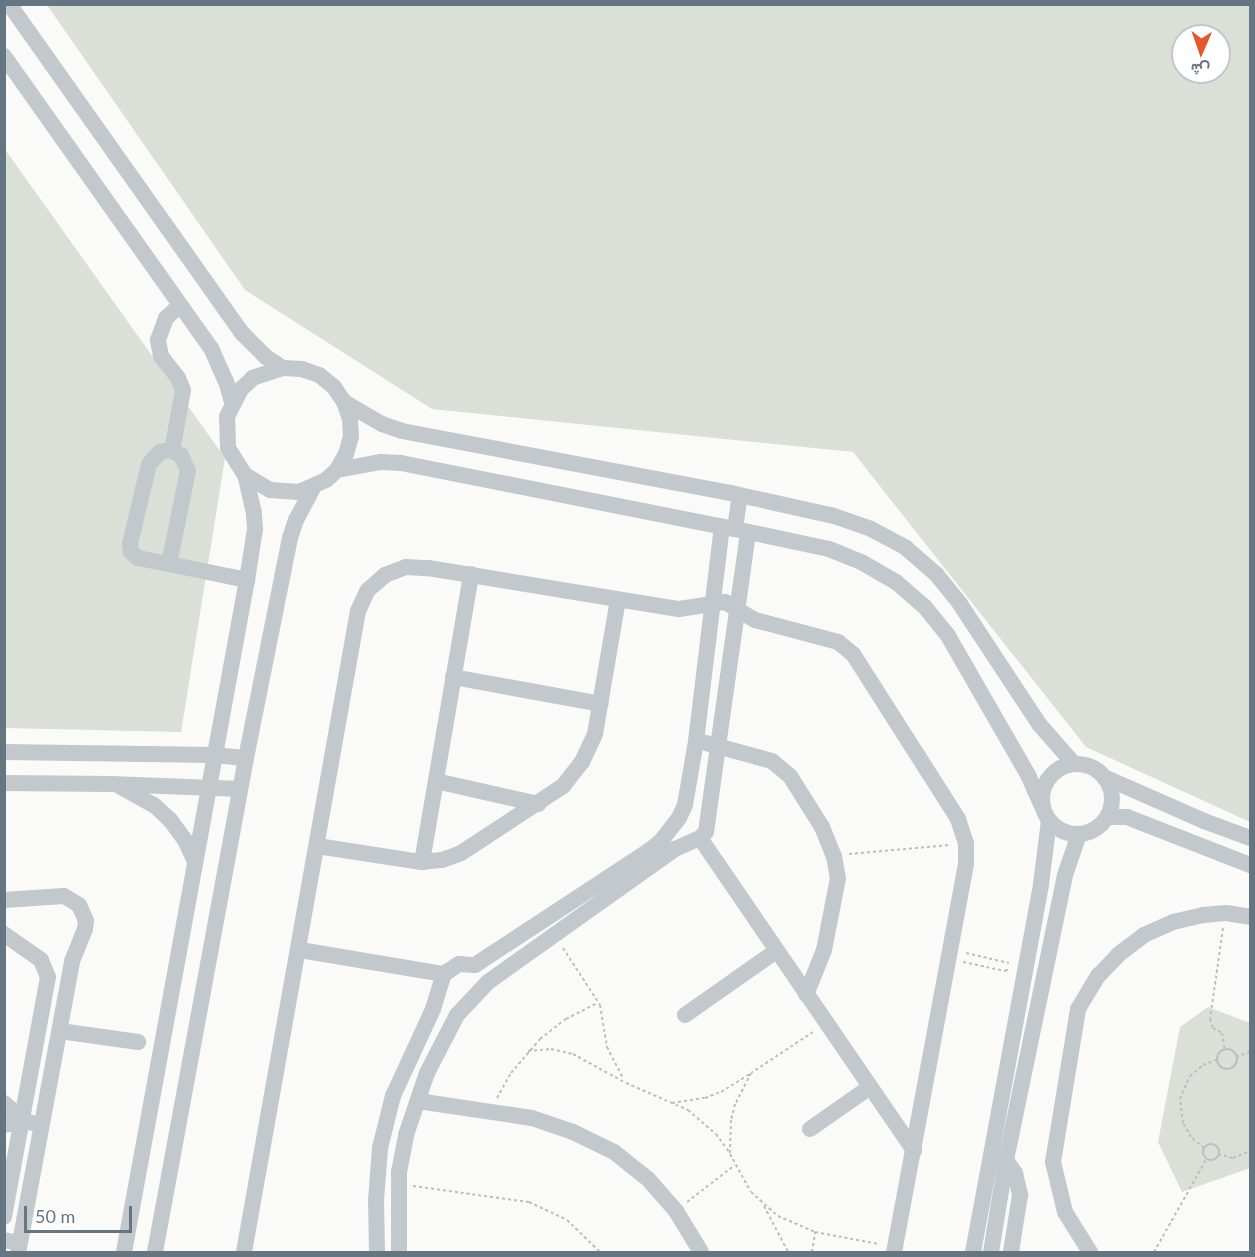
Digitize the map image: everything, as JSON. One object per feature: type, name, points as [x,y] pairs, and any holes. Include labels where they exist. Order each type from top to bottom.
[{"type":"street","points":[[9,4],[241,332],[266,357],[284,368]]},
{"type":"street","points":[[4,56],[215,356],[232,402]]},
{"type":"street","points":[[172,451],[183,390],[178,378],[161,356],[159,340],[166,318],[180,305]]},
{"type":"street","points":[[160,1250],[240,789],[290,538],[296,520],[313,488],[337,470],[346,454],[351,437],[350,419],[344,402],[334,387],[319,375],[302,369],[284,368],[253,378],[232,402],[227,417],[228,448],[245,475],[256,484],[284,493],[313,488]]},
{"type":"street","points":[[344,402],[382,424],[402,431],[740,495],[834,516],[871,529],[906,548],[936,574],[960,604],[1038,724],[1074,764]]},
{"type":"street","points":[[169,564],[188,471],[185,460],[172,451],[160,452],[149,464],[130,549],[138,558],[247,580]]},
{"type":"street","points":[[337,470],[371,463],[401,463],[829,549],[863,563],[896,582],[924,606],[947,634],[967,667],[1028,775],[1046,813],[1063,831],[1079,834],[1095,828],[1107,817],[1111,792],[1104,777]]},
{"type":"street","points":[[124,1252],[255,529],[254,513],[245,475]]},
{"type":"street","points":[[377,1252],[376,1201],[380,1148],[390,1106],[404,1069],[433,1009],[444,974],[459,964],[475,965],[650,850],[671,830],[685,805],[696,741],[711,603],[735,529],[740,495]]},
{"type":"street","points":[[399,1252],[398,1184],[406,1135],[427,1073],[457,1015],[488,982],[675,849],[700,838],[707,826],[738,608],[735,529]]},
{"type":"street","points":[[244,1252],[300,950],[358,611],[368,590],[385,575],[406,567],[471,574],[679,609],[725,602],[755,620],[838,642],[853,654],[958,819],[966,843],[966,864],[894,1250]]},
{"type":"street","points":[[422,862],[471,574]]},
{"type":"street","points":[[318,846],[422,862],[442,860],[461,853],[563,786],[582,762],[595,734],[618,600]]},
{"type":"street","points":[[453,677],[601,704]]},
{"type":"street","points":[[696,741],[772,761],[790,776],[822,827],[834,856],[838,878],[824,950],[806,995]]},
{"type":"street","points":[[4,752],[215,755],[246,758]]},
{"type":"street","points":[[973,1252],[1043,875],[1046,813],[1043,789],[1051,774],[1074,764],[1091,767],[1104,777],[1204,821],[1251,838]]},
{"type":"street","points":[[436,781],[538,804]]},
{"type":"street","points":[[4,783],[240,789]]},
{"type":"street","points":[[111,784],[134,792],[153,805],[178,830],[195,861]]},
{"type":"street","points":[[685,805],[708,807]]},
{"type":"street","points":[[1107,817],[1127,817],[1251,866]]},
{"type":"street","points":[[991,1252],[1006,1160],[1065,875],[1079,834]]},
{"type":"street","points":[[700,838],[914,1151]]},
{"type":"street","points":[[4,900],[56,896],[72,900],[83,912],[85,929],[72,962],[42,1124],[14,1245]]},
{"type":"street","points":[[1090,1252],[1065,1212],[1053,1162],[1078,1009],[1098,976],[1119,954],[1144,935],[1173,922],[1203,915],[1226,913],[1251,917]]},
{"type":"street","points":[[4,934],[41,960],[72,962]]},
{"type":"street","points":[[300,950],[444,974]]},
{"type":"street","points":[[685,1015],[776,951]]},
{"type":"street","points":[[4,1217],[46,1000],[48,977],[41,960]]},
{"type":"street","points":[[475,965],[488,982]]},
{"type":"street","points":[[60,1031],[138,1042]]},
{"type":"street","points":[[810,1129],[870,1087]]},
{"type":"street","points":[[418,1101],[532,1118],[573,1132],[614,1152],[648,1179],[676,1211],[701,1252]]},
{"type":"street","points":[[4,1103],[24,1121]]},
{"type":"street","points":[[4,1125],[24,1121],[42,1124]]},
{"type":"street","points":[[1006,1160],[1015,1173],[1020,1195],[1011,1252]]},
{"type":"path","points":[[834,856],[966,843]]},
{"type":"path","points":[[1225,1051],[1222,1033],[1213,1028],[1210,1019],[1226,913]]},
{"type":"path","points":[[555,935],[597,1004],[600,1005],[607,1047],[616,1068],[626,1083]]},
{"type":"path","points":[[949,954],[1008,962],[1010,968],[1005,971],[949,954]]},
{"type":"path","points":[[492,1111],[511,1073],[528,1051],[566,1019],[597,1004]]},
{"type":"path","points":[[669,1103],[705,1098],[721,1092],[826,1024]]},
{"type":"path","points":[[528,1051],[550,1049],[573,1054],[626,1083],[698,1117],[716,1134],[751,1192],[778,1216],[815,1232],[894,1250]]},
{"type":"path","points":[[1233,1050],[1236,1057],[1237,1065],[1223,1069],[1218,1053],[1233,1050]]},
{"type":"path","points":[[1236,1057],[1251,1053]]},
{"type":"path","points":[[1204,1148],[1186,1131],[1180,1115],[1180,1099],[1190,1076],[1203,1065],[1218,1059]]},
{"type":"path","points":[[730,1154],[731,1120],[735,1104],[751,1073]]},
{"type":"path","points":[[1210,1143],[1220,1149],[1213,1161],[1201,1155],[1204,1148],[1210,1143]]},
{"type":"path","points":[[1218,1155],[1233,1158],[1251,1151]]},
{"type":"path","points":[[1154,1252],[1207,1158]]},
{"type":"path","points":[[676,1211],[735,1165]]},
{"type":"path","points":[[398,1184],[529,1202],[567,1220],[600,1252]]},
{"type":"path","points":[[762,1203],[788,1252]]},
{"type":"path","points":[[812,1252],[815,1232]]},
{"type":"shaded area","points":[[47,5],[1250,5],[1250,822],[1086,747],[853,452],[432,409],[245,290]]},
{"type":"shaded area","points":[[4,148],[225,458],[181,732],[5,728]]},
{"type":"shaded area","points":[[1208,1007],[1250,1023],[1250,1168],[1182,1192],[1158,1142],[1180,1027]]}]
